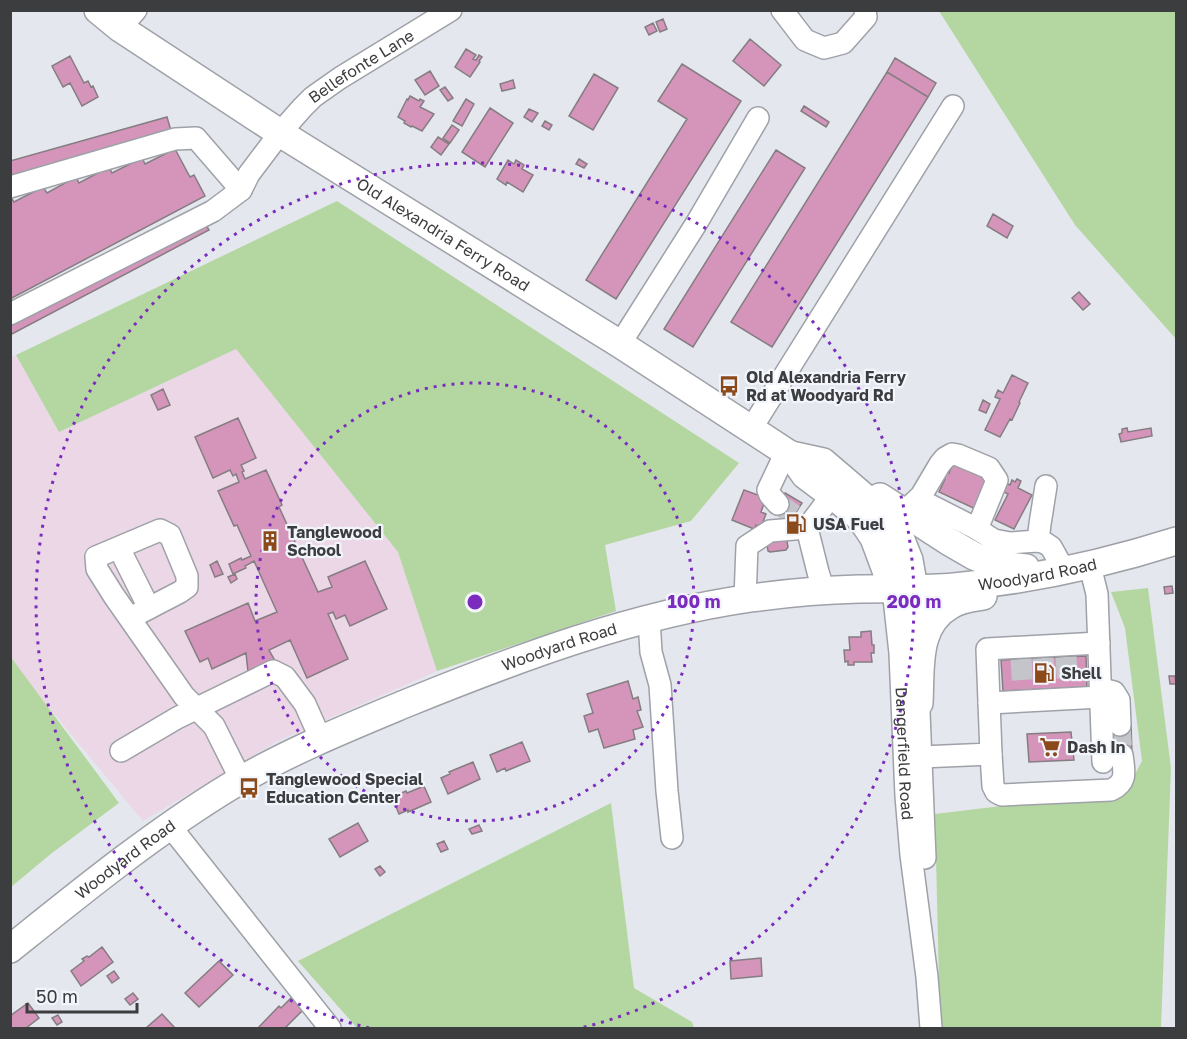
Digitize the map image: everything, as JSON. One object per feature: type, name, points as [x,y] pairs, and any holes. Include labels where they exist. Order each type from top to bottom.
[{"type":"main road","name":"Old Alexandria Ferry Road","points":[[98,10],[128,19],[280,133],[620,344],[788,453],[823,462],[885,515],[893,526],[909,560],[903,589]]},
{"type":"main road","name":"Old Alexandria Ferry Road","points":[[788,453],[805,476],[857,515],[874,538],[903,589]]},
{"type":"main road","points":[[823,462],[911,506],[957,546],[974,556],[993,564],[1017,568],[1064,570]]},
{"type":"main road","name":"Woodyard Road","points":[[10,949],[170,826],[241,780],[321,741],[512,662],[649,619],[710,605],[801,592],[952,587],[995,582],[1090,566],[1176,541]]},
{"type":"main road","points":[[919,703],[921,647],[925,633],[940,612],[951,604],[996,593],[1064,570]]},
{"type":"street","name":"Bellefonte Lane","points":[[241,190],[249,174],[280,133],[302,108],[325,88],[451,10]]},
{"type":"street","points":[[782,10],[805,40],[824,48],[843,44],[866,17],[865,10]]},
{"type":"street","points":[[751,429],[953,106]]},
{"type":"street","points":[[620,344],[696,224],[758,118]]},
{"type":"street","points":[[10,186],[175,139],[196,138],[241,190],[213,211],[10,314]]},
{"type":"street","points":[[788,453],[768,490],[770,495],[798,517],[824,591]]},
{"type":"street","points":[[977,530],[998,480],[989,468],[952,454],[940,464],[911,506],[977,530],[994,540],[1010,543],[1038,541],[1045,543],[1051,547],[1064,570]]},
{"type":"street","points":[[1038,541],[1046,486]]},
{"type":"street","points":[[745,599],[747,546],[832,495]]},
{"type":"street","points":[[130,618],[187,587],[187,576],[170,535],[160,530],[96,557],[97,569],[130,618],[184,696],[214,726],[241,780]]},
{"type":"street","points":[[119,548],[149,608]]},
{"type":"street","points":[[1090,566],[1097,594],[1099,643],[1101,693],[1113,759],[1124,773],[1123,780],[1119,786],[1111,790],[1002,795],[996,792],[993,786],[987,649],[1021,653],[1066,651],[1099,643]]},
{"type":"street","name":"Dangerfield Road","points":[[903,589],[919,703],[925,869],[920,918]]},
{"type":"street","name":"Dangerfield Road","points":[[903,589],[900,654],[908,820],[931,1029]]},
{"type":"street","points":[[649,619],[651,652],[660,685],[672,838]]},
{"type":"street","points":[[121,751],[196,708],[273,671],[285,677],[304,704],[321,741]]},
{"type":"street","points":[[989,703],[1023,695],[1114,692],[1119,700],[1120,725]]},
{"type":"street","points":[[921,757],[991,754]]},
{"type":"street","points":[[170,826],[330,1029]]},
{"type":"shaded area","points":[[236,349],[398,552],[437,671],[276,742],[143,821],[11,662],[10,358],[16,355],[59,432]]},
{"type":"green space","points":[[939,11],[1176,11],[1176,339],[1075,225]]},
{"type":"green space","points":[[337,201],[739,463],[691,521],[605,545],[616,611],[437,671],[398,552],[236,349],[59,432],[16,355]]},
{"type":"green space","points":[[1148,588],[1171,768],[1161,1028],[940,1028],[935,814],[1126,791],[1142,761],[1125,628],[1111,592]]},
{"type":"green space","points":[[10,656],[119,803],[11,887]]},
{"type":"green space","points":[[611,803],[634,988],[692,1022],[694,1028],[357,1028],[298,961]]},
{"type":"building","points":[[663,19],[667,29],[660,32],[656,22]]},
{"type":"building","points":[[653,23],[657,31],[649,35],[645,27]]},
{"type":"building","points":[[750,39],[781,65],[764,86],[733,61]]},
{"type":"building","points":[[466,49],[476,55],[473,59],[476,60],[479,55],[482,57],[470,77],[455,67]]},
{"type":"building","points":[[70,56],[84,83],[88,81],[91,87],[93,86],[98,97],[82,106],[70,83],[63,87],[52,66]]},
{"type":"building","points":[[895,58],[936,83],[928,97],[887,72]]},
{"type":"building","points":[[682,64],[741,101],[616,299],[586,280],[687,119],[658,101]]},
{"type":"building","points":[[430,71],[439,86],[425,95],[415,80]]},
{"type":"building","points":[[887,72],[928,97],[772,347],[731,322]]},
{"type":"building","points":[[594,74],[618,88],[593,130],[569,116]]},
{"type":"building","points":[[513,80],[515,88],[502,91],[500,84]]},
{"type":"building","points":[[445,87],[453,98],[448,101],[440,90]]},
{"type":"building","points":[[410,96],[424,101],[420,107],[434,114],[422,131],[404,123],[405,121],[398,117]]},
{"type":"building","points":[[466,99],[474,104],[462,126],[453,121]]},
{"type":"building","points":[[804,106],[829,122],[826,127],[801,111]]},
{"type":"building","points":[[490,108],[513,123],[485,167],[462,152]]},
{"type":"building","points":[[529,109],[538,113],[532,122],[524,117]]},
{"type":"building","points":[[167,117],[171,131],[10,176],[10,161]]},
{"type":"building","points":[[545,121],[552,125],[549,130],[542,126]]},
{"type":"building","points":[[452,125],[459,130],[450,143],[443,138]]},
{"type":"building","points":[[438,137],[449,144],[441,155],[431,147]]},
{"type":"building","points":[[175,149],[190,177],[194,175],[205,196],[10,299],[10,196],[14,202],[43,187],[47,193],[76,177],[79,183],[109,167],[112,173],[142,158],[145,164]]},
{"type":"building","points":[[776,150],[805,168],[693,347],[664,329]]},
{"type":"building","points":[[579,159],[587,164],[584,168],[576,164]]},
{"type":"building","points":[[508,160],[514,164],[516,160],[524,165],[522,169],[533,175],[523,192],[497,179]]},
{"type":"building","points":[[993,214],[1013,226],[1007,238],[987,226]]},
{"type":"building","points":[[203,220],[209,230],[10,335],[10,322]]},
{"type":"building","points":[[1079,292],[1090,304],[1083,310],[1072,298]]},
{"type":"building","points":[[1012,375],[1028,383],[1012,420],[1010,419],[1000,437],[985,430],[1000,399],[995,397],[998,390],[1003,393]]},
{"type":"building","points":[[163,389],[170,405],[158,410],[151,395]]},
{"type":"building","points":[[983,400],[990,404],[986,413],[979,410]]},
{"type":"building","name":"Tanglewood School","points":[[238,418],[256,458],[241,465],[245,479],[266,470],[282,505],[279,507],[318,592],[332,587],[328,577],[365,561],[387,609],[350,626],[345,615],[336,619],[333,612],[328,614],[348,659],[307,678],[290,640],[269,650],[274,659],[248,672],[246,653],[212,669],[208,658],[200,662],[185,631],[248,603],[255,621],[277,612],[254,561],[233,574],[229,564],[251,556],[218,491],[239,482],[236,474],[233,476],[230,470],[213,478],[195,437]]},
{"type":"building","points":[[1127,428],[1128,432],[1151,428],[1152,436],[1121,442],[1119,434],[1122,433],[1122,429]]},
{"type":"building","points":[[953,463],[986,474],[990,493],[982,512],[939,492],[946,471],[949,473]]},
{"type":"building","points":[[1017,479],[1021,481],[1018,488],[1032,495],[1014,529],[995,520],[1008,494],[1000,490],[1004,482],[1010,485],[1012,480],[1015,482]]},
{"type":"building","points":[[744,490],[766,498],[761,512],[766,514],[761,527],[756,525],[754,529],[732,520]]},
{"type":"building","points":[[785,493],[802,503],[793,517],[777,506]]},
{"type":"building","points":[[786,535],[788,547],[786,550],[768,551],[766,538]]},
{"type":"building","points":[[217,561],[223,574],[215,577],[210,565]]},
{"type":"building","points":[[235,574],[237,579],[231,583],[228,577]]},
{"type":"building","points":[[1172,586],[1173,593],[1165,594],[1164,587]]},
{"type":"building","points":[[871,631],[872,645],[874,645],[874,653],[871,653],[872,662],[854,662],[854,665],[848,665],[848,661],[845,662],[844,650],[850,650],[849,637],[861,637],[861,632]]},
{"type":"building","name":"Shell","points":[[1086,656],[1087,687],[1003,691],[1001,660]]},
{"type":"building","points":[[1169,676],[1175,676],[1176,684],[1170,684]]},
{"type":"building","points":[[628,681],[633,699],[638,697],[641,710],[637,711],[643,727],[633,730],[635,739],[604,748],[598,729],[589,732],[584,716],[593,713],[587,694]]},
{"type":"building","points":[[1131,724],[1132,755],[1115,756],[1113,725]]},
{"type":"building","name":"Dash In","points":[[1071,732],[1074,760],[1029,762],[1027,734]]},
{"type":"building","points":[[522,742],[530,761],[506,771],[505,768],[497,772],[490,755]]},
{"type":"building","points":[[473,762],[480,779],[448,794],[441,778]]},
{"type":"building","points":[[424,786],[431,802],[399,814],[392,797]]},
{"type":"building","points":[[358,823],[368,841],[340,857],[329,839]]},
{"type":"building","points":[[479,825],[482,831],[472,834],[469,829]]},
{"type":"building","points":[[444,841],[448,849],[441,852],[437,844]]},
{"type":"building","points":[[380,866],[385,872],[380,876],[375,869]]},
{"type":"building","points":[[102,947],[113,962],[81,986],[71,971],[84,961],[82,959],[89,957]]},
{"type":"building","points":[[761,958],[762,976],[731,979],[730,961]]},
{"type":"building","points":[[219,961],[233,975],[199,1007],[185,993]]},
{"type":"building","points":[[114,971],[119,978],[112,983],[107,976]]},
{"type":"building","points":[[133,993],[138,999],[130,1005],[125,999]]},
{"type":"building","points":[[293,996],[305,1008],[285,1028],[258,1028],[279,1006],[281,1008]]},
{"type":"building","points":[[28,1003],[39,1018],[26,1028],[10,1028],[10,1016]]},
{"type":"building","points":[[162,1014],[175,1028],[146,1028]]},
{"type":"building","points":[[58,1015],[62,1022],[57,1025],[52,1018]]},
{"type":"tunnel","points":[[778,504],[794,515]]},
{"type":"tunnel","points":[[1066,657],[1068,688]]},
{"type":"tunnel","points":[[1043,658],[1045,689]]},
{"type":"tunnel","points":[[1021,659],[1023,690]]},
{"type":"tunnel","points":[[1120,725],[1122,755]]},
{"type":"place","name":"Old Alexandria Ferry Rd at Woodyard Rd","points":[[729,386]]},
{"type":"place","name":"USA Fuel","points":[[796,524]]},
{"type":"place","name":"Tanglewood School","points":[[270,541]]},
{"type":"place","name":"Shell","points":[[1044,673]]},
{"type":"place","name":"Dash In","points":[[1050,747]]},
{"type":"place","name":"Tanglewood Special Education Center","points":[[249,788]]}]
